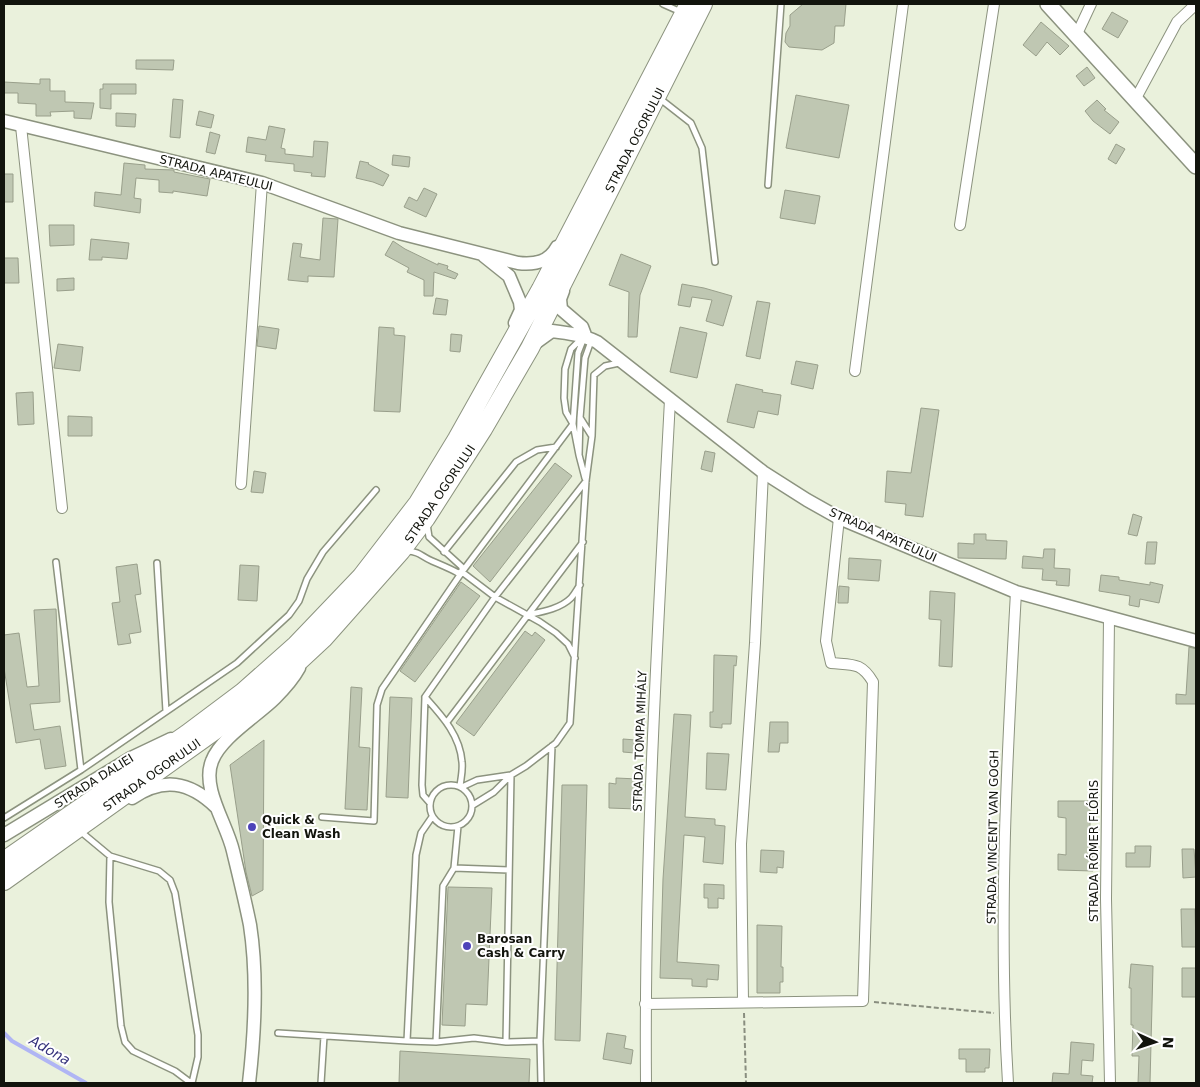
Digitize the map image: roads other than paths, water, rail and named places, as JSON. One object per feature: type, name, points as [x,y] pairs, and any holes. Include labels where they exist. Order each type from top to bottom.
[{"type":"highway","name":"STRADA OGORULUI","points":[[4,881],[217,730],[280,680],[329,633],[401,550],[426,518],[483,429],[530,348],[703,4]]},
{"type":"highway","name":"STRADA OGORULUI","points":[[4,861],[188,734],[243,692],[296,645],[361,577],[418,503],[457,439],[541,289],[686,9]]},
{"type":"main road","points":[[1048,4],[1196,166]]},
{"type":"street","points":[[856,371],[903,4]]},
{"type":"street","points":[[960,225],[994,4]]},
{"type":"street","points":[[1077,34],[1092,4]]},
{"type":"street","points":[[1135,100],[1177,22],[1196,4]]},
{"type":"street","name":"STRADA APATEULUI","points":[[4,122],[262,183],[399,233],[528,264],[536,263],[552,256],[568,224],[606,163]]},
{"type":"street","points":[[21,126],[62,508]]},
{"type":"street","points":[[241,484],[262,183]]},
{"type":"street","name":"STRADA APATEULUI","points":[[482,254],[509,276],[520,302],[521,310],[496,369]]},
{"type":"street","name":"STRADA APATEULUI","points":[[569,270],[560,298],[561,309],[582,327],[588,337],[597,342],[763,472],[807,500],[839,518],[1016,592],[1196,641]]},
{"type":"street","points":[[530,348],[552,331],[588,337]]},
{"type":"street","name":"STRADA TOMPA MIHÁLY","points":[[646,1083],[645,1004],[652,739],[670,400]]},
{"type":"street","points":[[743,1002],[741,844],[755,643],[763,472]]},
{"type":"street","points":[[645,1004],[863,1001],[873,682],[867,671],[857,666],[831,663],[827,650],[826,641],[839,518]]},
{"type":"street","name":"STRADA VINCENT VAN GOGH","points":[[1008,1083],[1004,1014],[1004,900],[1008,731],[1016,592]]},
{"type":"street","name":"STRADA RÓMER FLÓRIS","points":[[1109,618],[1106,899],[1110,1083]]},
{"type":"street","points":[[249,1083],[254,1003],[250,926],[232,844],[209,783],[209,771],[216,753],[238,730],[275,698],[287,685],[308,655]]},
{"type":"street","name":"STRADA DALIEI","points":[[4,835],[131,758],[163,742],[188,734]]},
{"type":"street","points":[[40,854],[142,791],[161,785],[173,784],[194,789],[218,808]]},
{"type":"lane","points":[[663,4],[686,9]]},
{"type":"lane","points":[[768,185],[781,4]]},
{"type":"lane","points":[[657,96],[692,123],[702,148],[715,262]]},
{"type":"lane","points":[[579,455],[580,418],[588,337]]},
{"type":"lane","points":[[573,424],[566,412],[565,369],[571,349],[588,337]]},
{"type":"lane","points":[[586,481],[573,424],[578,353],[588,337]]},
{"type":"lane","points":[[473,804],[494,792],[511,775],[556,743],[570,723],[586,481],[592,436],[594,375],[605,366],[622,362]]},
{"type":"lane","points":[[580,418],[592,436]]},
{"type":"lane","points":[[322,818],[374,821],[376,719],[379,695],[462,572],[573,424]]},
{"type":"lane","points":[[444,552],[516,462],[537,450],[556,448]]},
{"type":"lane","points":[[430,803],[423,795],[422,784],[425,697],[495,597],[586,481]]},
{"type":"lane","points":[[4,818],[81,770],[236,663],[290,615],[299,601],[307,579],[323,552],[376,490]]},
{"type":"lane","points":[[426,518],[429,537],[462,567],[462,572]]},
{"type":"lane","points":[[447,722],[583,542]]},
{"type":"lane","points":[[401,550],[418,552],[430,561],[439,563],[458,573],[462,572],[495,597],[556,633],[568,644],[575,658]]},
{"type":"lane","points":[[56,562],[81,770]]},
{"type":"lane","points":[[157,563],[166,711]]},
{"type":"lane","points":[[526,615],[553,608],[565,602],[571,598],[580,585]]},
{"type":"lane","points":[[425,697],[447,722],[460,748],[462,763],[461,787],[471,798],[473,804],[469,818],[458,826],[451,828],[437,822],[432,817],[430,803],[436,791],[441,787],[447,785],[461,787],[477,780],[511,775]]},
{"type":"lane","points":[[541,1083],[540,1042],[552,746]]},
{"type":"lane","points":[[506,1042],[511,775]]},
{"type":"lane","points":[[407,1041],[416,855],[421,833],[432,817]]},
{"type":"lane","points":[[436,1042],[444,886],[454,868],[458,826]]},
{"type":"lane","points":[[79,830],[110,856],[159,871],[170,880],[175,893],[198,1035],[198,1057],[192,1083],[174,1071],[133,1051],[126,1042],[121,1026],[109,902],[110,856]]},
{"type":"lane","points":[[454,868],[508,870]]},
{"type":"lane","points":[[278,1032],[407,1041],[436,1042],[474,1038],[506,1042],[540,1042]]},
{"type":"lane","points":[[321,1083],[324,1036]]},
{"type":"waterway","name":"Adona","points":[[4,1033],[12,1041],[86,1083]]},
{"type":"place","name":"Quick & Clean Wash","points":[[252,827]]},
{"type":"place","name":"Barosan Cash & Carry","points":[[467,946]]}]
